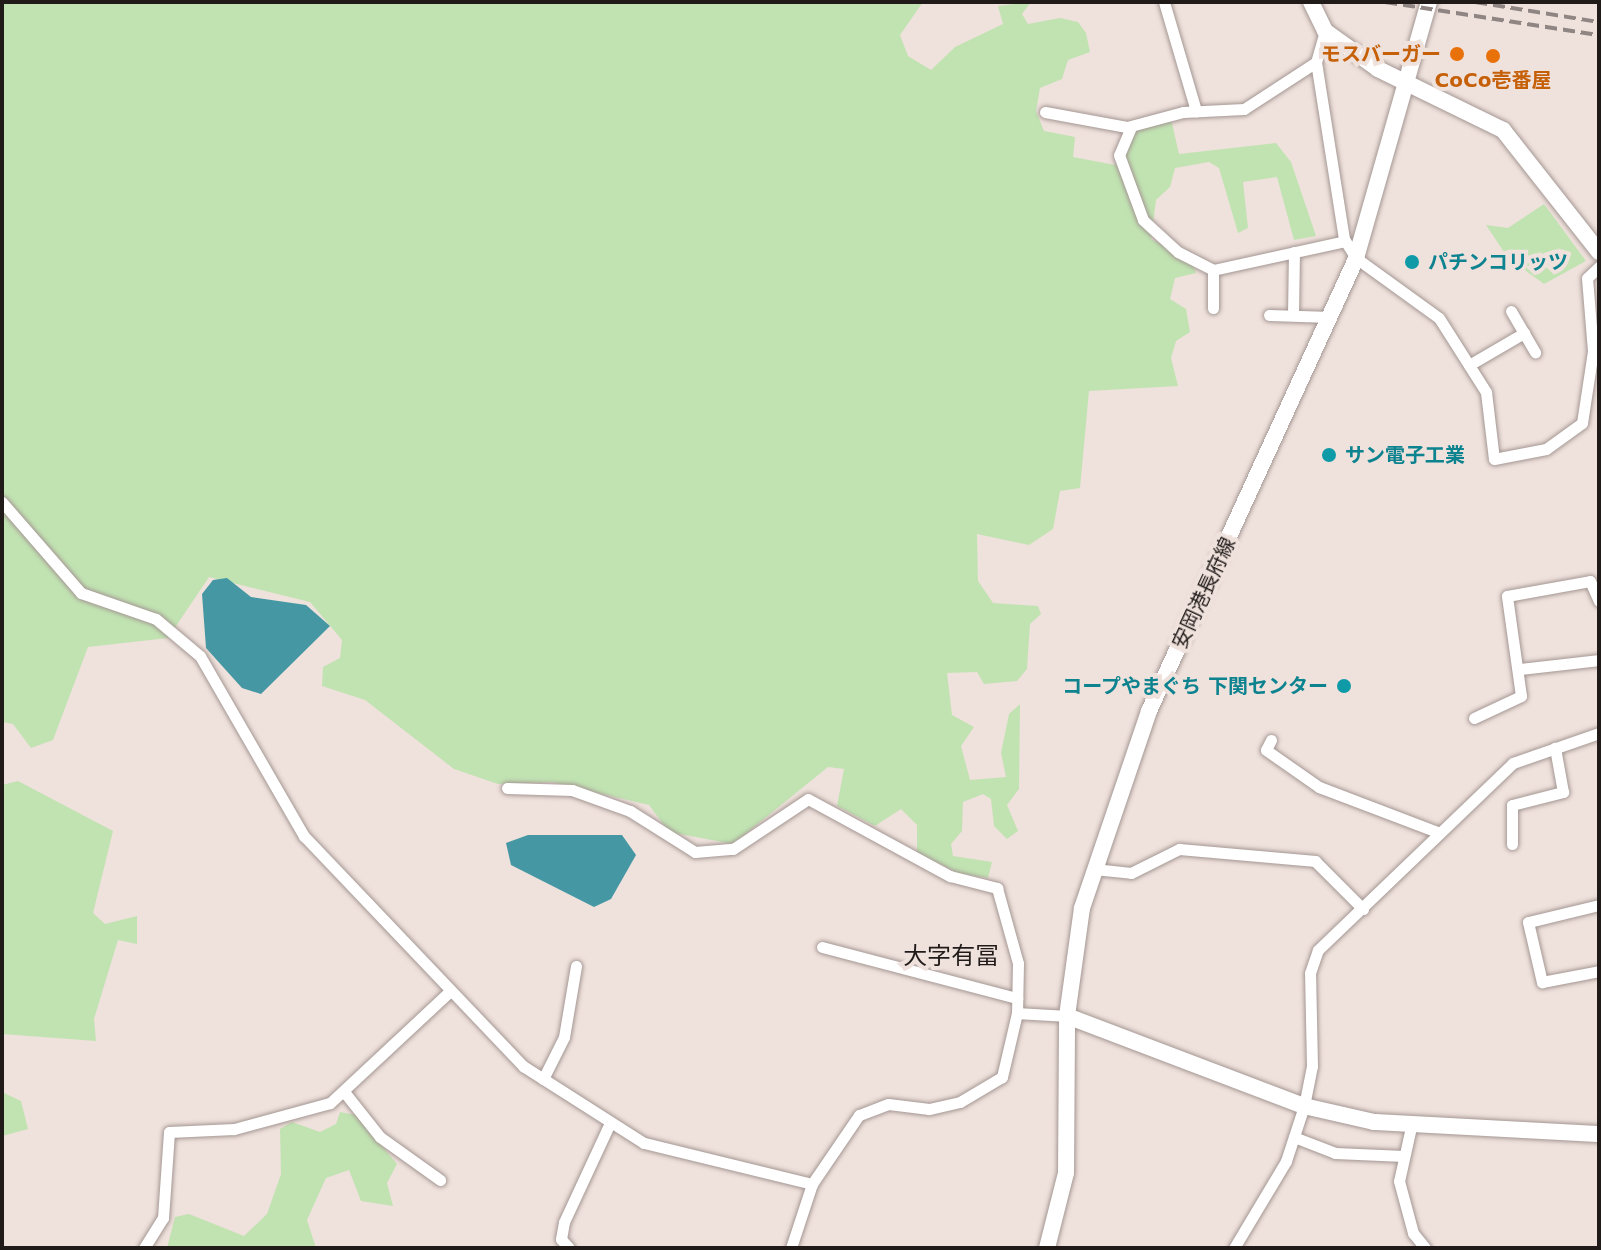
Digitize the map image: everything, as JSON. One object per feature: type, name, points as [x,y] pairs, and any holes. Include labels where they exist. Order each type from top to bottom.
[{"type":"main road","points":[[1311,2],[1325,31],[1404,84],[1503,130],[1599,252]]},
{"type":"main road","name":"安岡港長府線","points":[[1047,1248],[1066,1173],[1067,1016],[1082,908],[1149,711],[1356,258],[1429,2]]},
{"type":"main road","points":[[1067,1016],[1304,1106],[1411,1127],[1599,1134]]},
{"type":"street","points":[[1164,2],[1196,111]]},
{"type":"street","points":[[1325,31],[1316,62],[1345,241],[1356,258],[1439,318],[1486,392],[1494,459],[1546,449],[1582,423],[1593,351],[1587,278],[1599,267]]},
{"type":"street","points":[[1045,112],[1131,127],[1196,111],[1258,105],[1316,62]]},
{"type":"street","points":[[1131,127],[1119,155],[1143,220],[1178,252],[1213,270],[1345,241]]},
{"type":"street","points":[[1293,315],[1294,252]]},
{"type":"street","points":[[1213,270],[1213,308]]},
{"type":"street","points":[[1511,311],[1535,352]]},
{"type":"street","points":[[1269,315],[1331,317]]},
{"type":"street","points":[[1469,365],[1524,333]]},
{"type":"street","points":[[2,502],[81,593],[156,619],[200,656],[304,836],[447,994],[543,1079],[644,1143],[812,1184]]},
{"type":"street","points":[[1474,718],[1521,696],[1520,669],[1507,596],[1590,581],[1599,601]]},
{"type":"street","points":[[1520,669],[1599,660]]},
{"type":"street","points":[[1234,1248],[1294,1137],[1304,1106],[1312,1066],[1312,959],[1513,763],[1599,733]]},
{"type":"street","points":[[1271,740],[1266,750],[1319,787],[1440,833]]},
{"type":"street","points":[[1512,844],[1512,805],[1563,792],[1555,748]]},
{"type":"street","points":[[507,788],[572,790],[630,811],[695,852],[733,849],[801,800],[833,809],[937,869],[997,888],[1016,948],[1017,1013],[1009,1058],[988,1091],[929,1109],[888,1104],[859,1115],[812,1184],[791,1248]]},
{"type":"street","points":[[1094,869],[1131,873],[1179,849],[1315,861],[1363,909]]},
{"type":"street","points":[[1599,905],[1528,922],[1542,982],[1599,971]]},
{"type":"street","points":[[822,947],[1017,998]]},
{"type":"street","points":[[543,1079],[564,1037],[576,966]]},
{"type":"street","points":[[144,1248],[163,1218],[169,1132],[234,1129],[345,1093],[447,994]]},
{"type":"street","points":[[1017,1013],[1067,1016]]},
{"type":"street","points":[[345,1093],[380,1137],[440,1180]]},
{"type":"street","points":[[569,1248],[561,1239],[564,1222],[610,1123]]},
{"type":"street","points":[[1411,1127],[1399,1181],[1413,1233],[1425,1248]]},
{"type":"street","points":[[1294,1137],[1335,1153],[1404,1156]]},
{"type":"green space","points":[[2,2],[923,2],[900,35],[908,56],[931,70],[955,47],[1003,24],[998,6],[1031,2],[1022,14],[1028,24],[1060,18],[1078,22],[1086,33],[1090,52],[1068,60],[1062,79],[1040,88],[1036,111],[1044,131],[1075,137],[1073,157],[1115,165],[1135,130],[1171,119],[1179,154],[1276,143],[1291,162],[1316,236],[1294,240],[1277,177],[1243,182],[1248,228],[1238,233],[1219,168],[1209,162],[1175,168],[1170,187],[1156,200],[1151,239],[1192,260],[1196,273],[1175,278],[1170,299],[1186,309],[1190,332],[1176,341],[1171,358],[1178,386],[1089,391],[1080,488],[1060,491],[1053,529],[1029,545],[977,534],[978,581],[993,603],[1038,606],[1041,614],[1030,624],[1027,669],[1017,681],[984,684],[977,672],[947,673],[952,715],[974,727],[961,746],[970,780],[1006,777],[1001,753],[1009,714],[1020,704],[1019,789],[1007,805],[1018,831],[1007,839],[994,826],[991,799],[983,794],[963,802],[962,831],[951,844],[953,856],[992,862],[988,878],[958,873],[917,852],[917,825],[901,809],[875,826],[837,806],[844,769],[828,767],[733,844],[669,832],[649,805],[552,782],[498,784],[454,769],[365,700],[322,686],[323,667],[340,658],[342,640],[310,602],[209,577],[168,638],[88,647],[53,740],[31,748],[13,724],[2,722]]},
{"type":"green space","points":[[1544,204],[1586,261],[1544,284],[1508,258],[1486,225],[1508,228]]},
{"type":"green space","points":[[18,781],[113,831],[93,913],[105,924],[137,916],[137,944],[118,940],[94,1019],[96,1041],[2,1034],[2,785]]},
{"type":"green space","points":[[2,1092],[21,1101],[28,1129],[2,1136]]},
{"type":"green space","points":[[340,1112],[356,1115],[397,1164],[387,1183],[393,1206],[361,1201],[349,1170],[326,1178],[307,1220],[316,1248],[167,1248],[175,1217],[189,1214],[244,1236],[267,1214],[281,1174],[280,1129],[292,1122],[320,1132],[336,1124]]},
{"type":"water","points":[[227,578],[251,597],[306,605],[330,626],[261,694],[242,688],[206,648],[202,594],[213,580]]},
{"type":"water","points":[[528,835],[622,835],[636,855],[611,899],[594,907],[511,865],[506,843]]},
{"type":"railway","points":[[1385,2],[1599,35]]},
{"type":"railway","points":[[1475,2],[1599,22]]},
{"type":"place","name":"モスバーガー","points":[[1457,54]]},
{"type":"place","name":"CoCo壱番屋","points":[[1493,56]]},
{"type":"place","name":"パチンコリッツ","points":[[1412,262]]},
{"type":"place","name":"サン電子工業","points":[[1329,455]]},
{"type":"place","name":"コープやまぐち 下関センター","points":[[1344,686]]},
{"type":"district","name":"大字有冨","points":[[951,957]]}]
